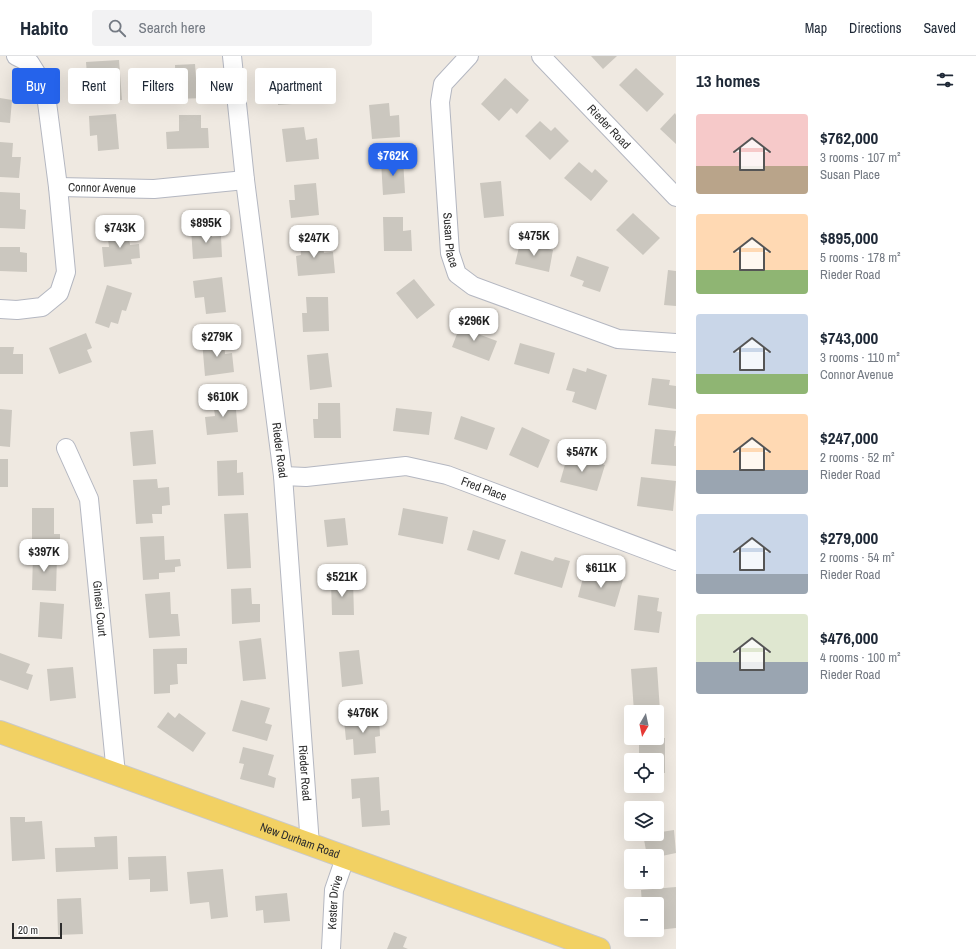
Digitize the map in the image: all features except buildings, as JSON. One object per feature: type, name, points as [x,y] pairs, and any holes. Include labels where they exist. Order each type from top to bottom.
[{"type":"main road","name":"New Durham Road","points":[[0,732],[599,949]]},
{"type":"street","points":[[16,56],[30,63],[45,87],[58,187]]},
{"type":"street","name":"Rieder Road","points":[[232,56],[245,180],[283,476],[310,845]]},
{"type":"street","name":"Susan Place","points":[[469,56],[443,84],[440,102],[450,253],[457,274],[473,286],[618,339],[676,343]]},
{"type":"street","name":"Rieder Road","points":[[541,56],[676,197]]},
{"type":"street","name":"Connor Avenue","points":[[0,309],[17,310],[42,307],[59,293],[66,272],[58,187],[154,189],[245,180]]},
{"type":"street","name":"Ginesi Court","points":[[66,448],[89,499],[116,774]]},
{"type":"street","name":"Fred Place","points":[[283,476],[306,477],[406,466],[447,475],[676,562]]},
{"type":"street","name":"Kester Drive","points":[[331,949],[334,890],[345,858]]}]
